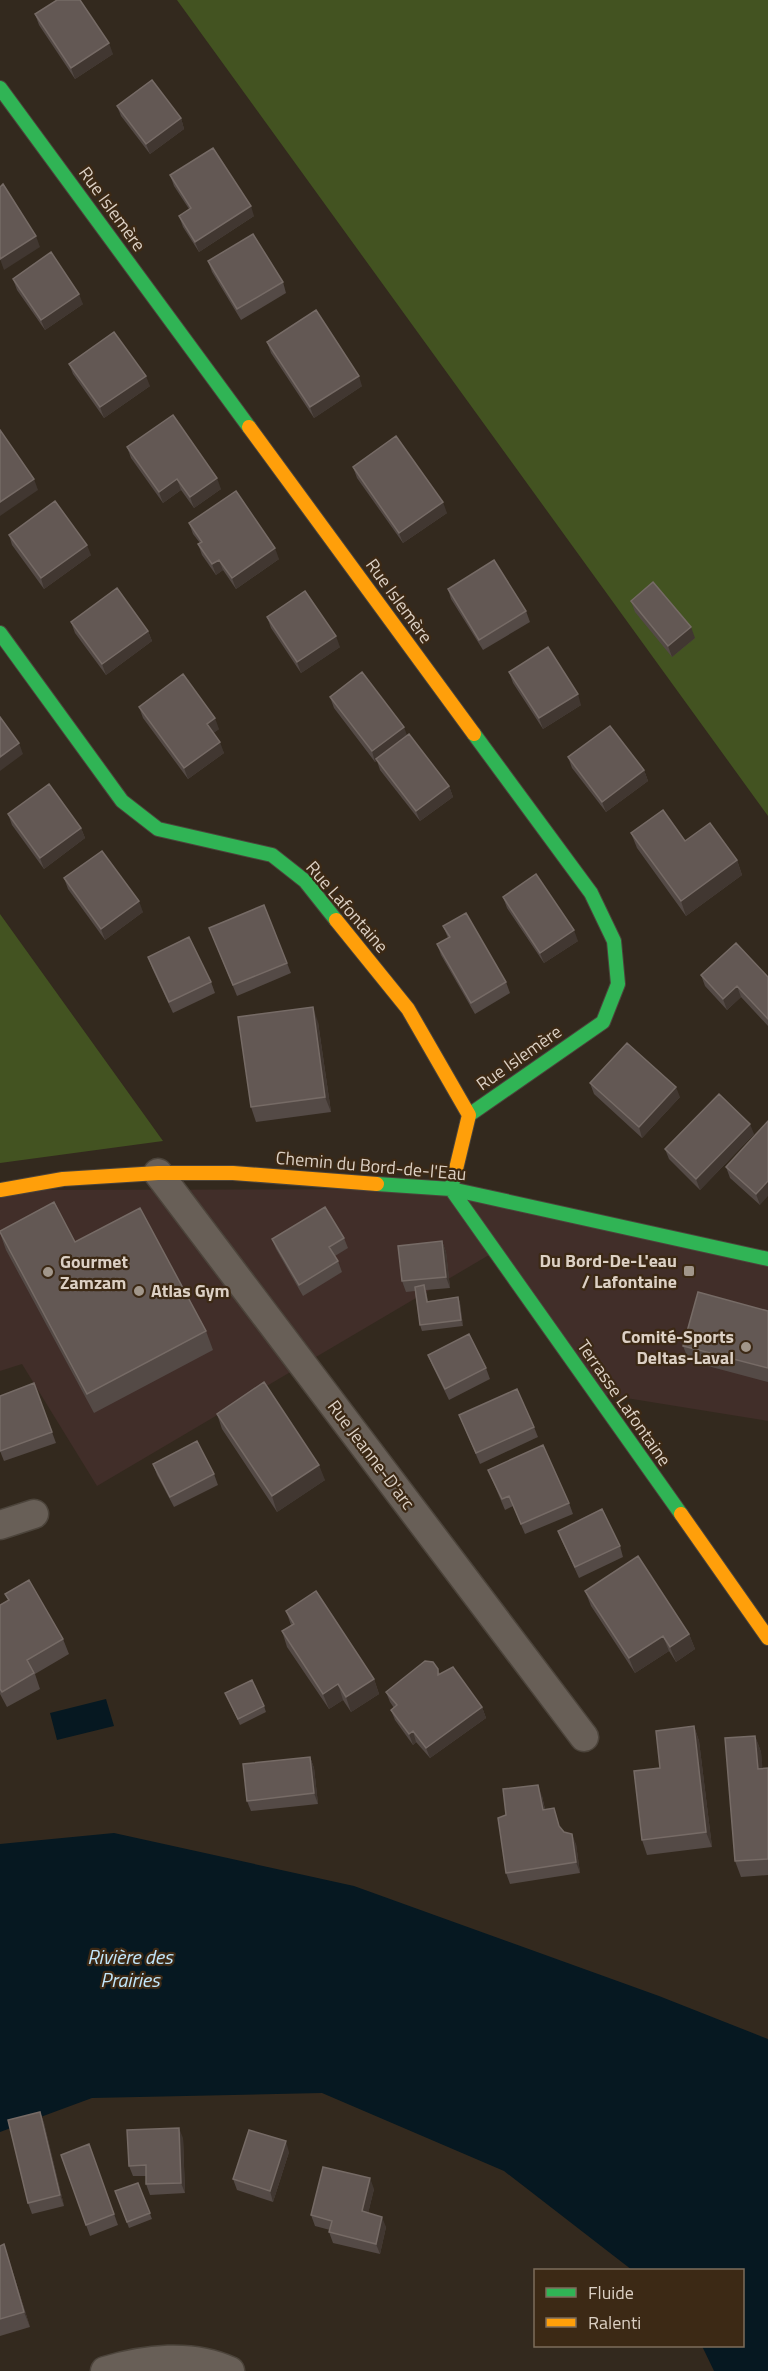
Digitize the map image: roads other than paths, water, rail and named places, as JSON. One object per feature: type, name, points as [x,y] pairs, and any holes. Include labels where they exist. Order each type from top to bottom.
[{"type":"street","name":"Rue Islemère","points":[[0,88],[591,893],[614,941],[618,984],[603,1022],[469,1115]]},
{"type":"street","name":"Rue Lafontaine","points":[[0,633],[122,801],[158,829],[272,855],[305,881],[408,1010],[469,1115]]},
{"type":"street","points":[[452,1189],[469,1115]]},
{"type":"street","name":"Chemin du Bord-de-l'Eau","points":[[0,1190],[63,1179],[158,1173],[233,1173],[452,1189],[768,1259]]},
{"type":"street","name":"Rue Jeanne-D'arc","points":[[158,1173],[584,1737]]},
{"type":"street","name":"Terrasse Lafontaine","points":[[452,1189],[768,1638]]},
{"type":"street","points":[[0,1525],[34,1514]]},
{"type":"street","points":[[105,2371],[126,2364],[179,2359],[214,2363],[230,2371]]},
{"type":"water","points":[[106,1699],[114,1726],[57,1740],[50,1713]]},
{"type":"water","name":"Rivière des Prairies","points":[[114,1833],[354,1886],[659,1996],[768,2039],[768,2371],[714,2371],[702,2347],[744,2347],[744,2269],[631,2269],[504,2171],[322,2093],[92,2098],[0,2132],[0,1844]]},
{"type":"place","name":"Du Bord-De-L'eau / Lafontaine","points":[[689,1271]]},
{"type":"place","name":"Gourmet Zamzam","points":[[48,1272]]},
{"type":"place","name":"Atlas Gym","points":[[139,1291]]},
{"type":"place","name":"Comité-Sports Deltas-Laval","points":[[746,1347]]}]
